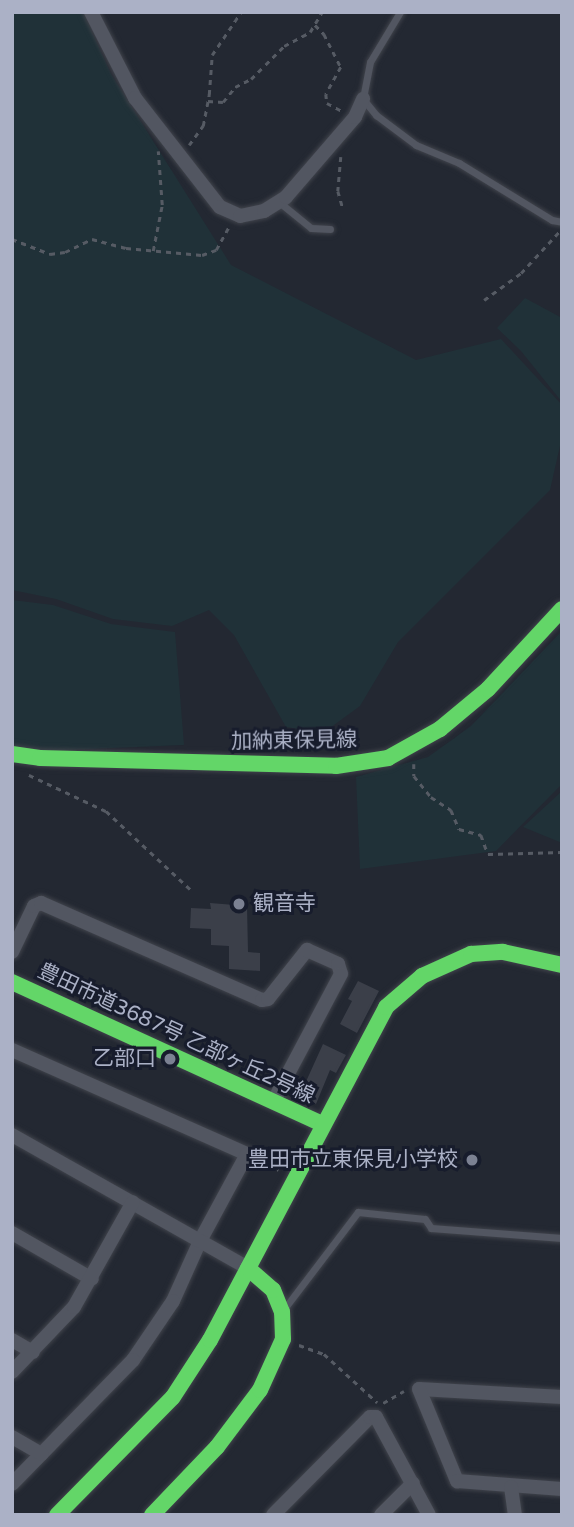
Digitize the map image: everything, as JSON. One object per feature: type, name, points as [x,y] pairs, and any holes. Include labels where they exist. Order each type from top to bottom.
[{"type":"street","points":[[91,12],[135,98],[220,207],[240,216],[264,211],[279,202],[355,117],[363,99]]},
{"type":"street","name":"加納東保見線","points":[[12,754],[40,758],[336,765],[388,758],[440,729],[488,689],[562,608]]},
{"type":"street","points":[[12,952],[34,906],[41,903],[262,1000],[268,999],[307,950],[338,964],[341,974],[273,1102]]},
{"type":"street","points":[[57,1515],[173,1397],[210,1340],[386,1007],[411,983],[433,969],[471,954],[503,953],[562,965]]},
{"type":"street","name":"豊田市道3687号 乙部ヶ丘2号線","points":[[12,982],[322,1124]]},
{"type":"street","points":[[12,1050],[247,1154],[200,1241],[173,1301],[133,1360],[12,1484]]},
{"type":"street","points":[[12,1135],[248,1268],[273,1290],[282,1312],[284,1339],[260,1390],[217,1447],[152,1515]]},
{"type":"street","points":[[12,1372],[74,1307],[133,1202]]},
{"type":"street","points":[[12,1233],[92,1279]]},
{"type":"street","points":[[12,1340],[33,1352]]},
{"type":"street","points":[[562,1397],[419,1389],[457,1481],[562,1489]]},
{"type":"street","points":[[272,1515],[370,1417],[376,1418],[414,1483],[429,1515]]},
{"type":"street","points":[[12,1437],[42,1454]]},
{"type":"street","points":[[381,1515],[414,1483]]},
{"type":"street","points":[[511,1487],[515,1515]]},
{"type":"lane","points":[[400,12],[370,62],[363,99],[376,115],[416,145],[459,163],[552,220],[562,223]]},
{"type":"lane","points":[[279,202],[311,228],[330,229]]},
{"type":"lane","points":[[282,1312],[358,1212],[425,1219],[432,1228],[562,1238]]},
{"type":"path","points":[[180,154],[198,135],[208,101],[212,55],[240,12]]},
{"type":"path","points":[[208,101],[223,102],[235,87],[251,79],[284,46],[310,32],[322,12]]},
{"type":"path","points":[[315,25],[324,34],[341,67],[326,94],[327,103],[355,117]]},
{"type":"path","points":[[153,251],[162,205],[156,124]]},
{"type":"path","points":[[343,131],[338,191],[344,209]]},
{"type":"path","points":[[12,239],[50,254],[65,252],[92,239],[153,251],[212,253],[229,226],[233,213]]},
{"type":"path","points":[[484,300],[521,273],[562,223]]},
{"type":"path","points":[[414,756],[414,776],[431,797],[451,810],[459,829],[481,835],[488,854],[562,852]]},
{"type":"path","points":[[28,772],[106,811],[190,889]]},
{"type":"path","points":[[247,1154],[286,1173]]},
{"type":"path","points":[[293,1342],[324,1354],[380,1405],[410,1387],[419,1389]]},
{"type":"shaded area","points":[[12,12],[83,12],[111,74],[231,265],[416,360],[501,339],[562,405],[562,437],[550,490],[398,642],[360,706],[323,733],[286,727],[234,635],[209,610],[172,626],[113,619],[56,599],[12,590]]},
{"type":"shaded area","points":[[525,298],[562,318],[562,402],[521,351],[497,328]]},
{"type":"shaded area","points":[[12,600],[53,605],[111,624],[175,632],[184,745],[41,751],[12,746]]},
{"type":"shaded area","points":[[562,631],[562,784],[496,851],[360,869],[356,777],[428,757],[471,726]]},
{"type":"shaded area","points":[[562,791],[562,843],[523,827]]},
{"type":"building","points":[[210,903],[247,906],[248,952],[260,953],[260,971],[229,969],[229,946],[211,945],[211,929],[190,928],[191,908],[211,909]]},
{"type":"building","points":[[358,981],[379,991],[357,1033],[340,1024],[352,1001],[348,999]]},
{"type":"building","points":[[323,1044],[346,1055],[336,1073],[330,1070],[316,1104],[299,1097]]},
{"type":"traffic: fast","points":[[12,754],[40,758],[336,766],[388,758],[440,729],[488,689],[562,609]]},
{"type":"traffic: fast","points":[[57,1515],[173,1397],[210,1340],[386,1007],[422,976],[471,954],[503,952],[562,965]]},
{"type":"traffic: fast","points":[[12,982],[322,1124]]},
{"type":"traffic: fast","points":[[152,1515],[217,1447],[260,1390],[283,1339],[282,1312],[273,1290],[248,1268]]},
{"type":"place","name":"観音寺","points":[[239,904]]},
{"type":"place","name":"乙部口","points":[[170,1059]]},
{"type":"place","name":"豊田市立東保見小学校","points":[[472,1160]]}]
